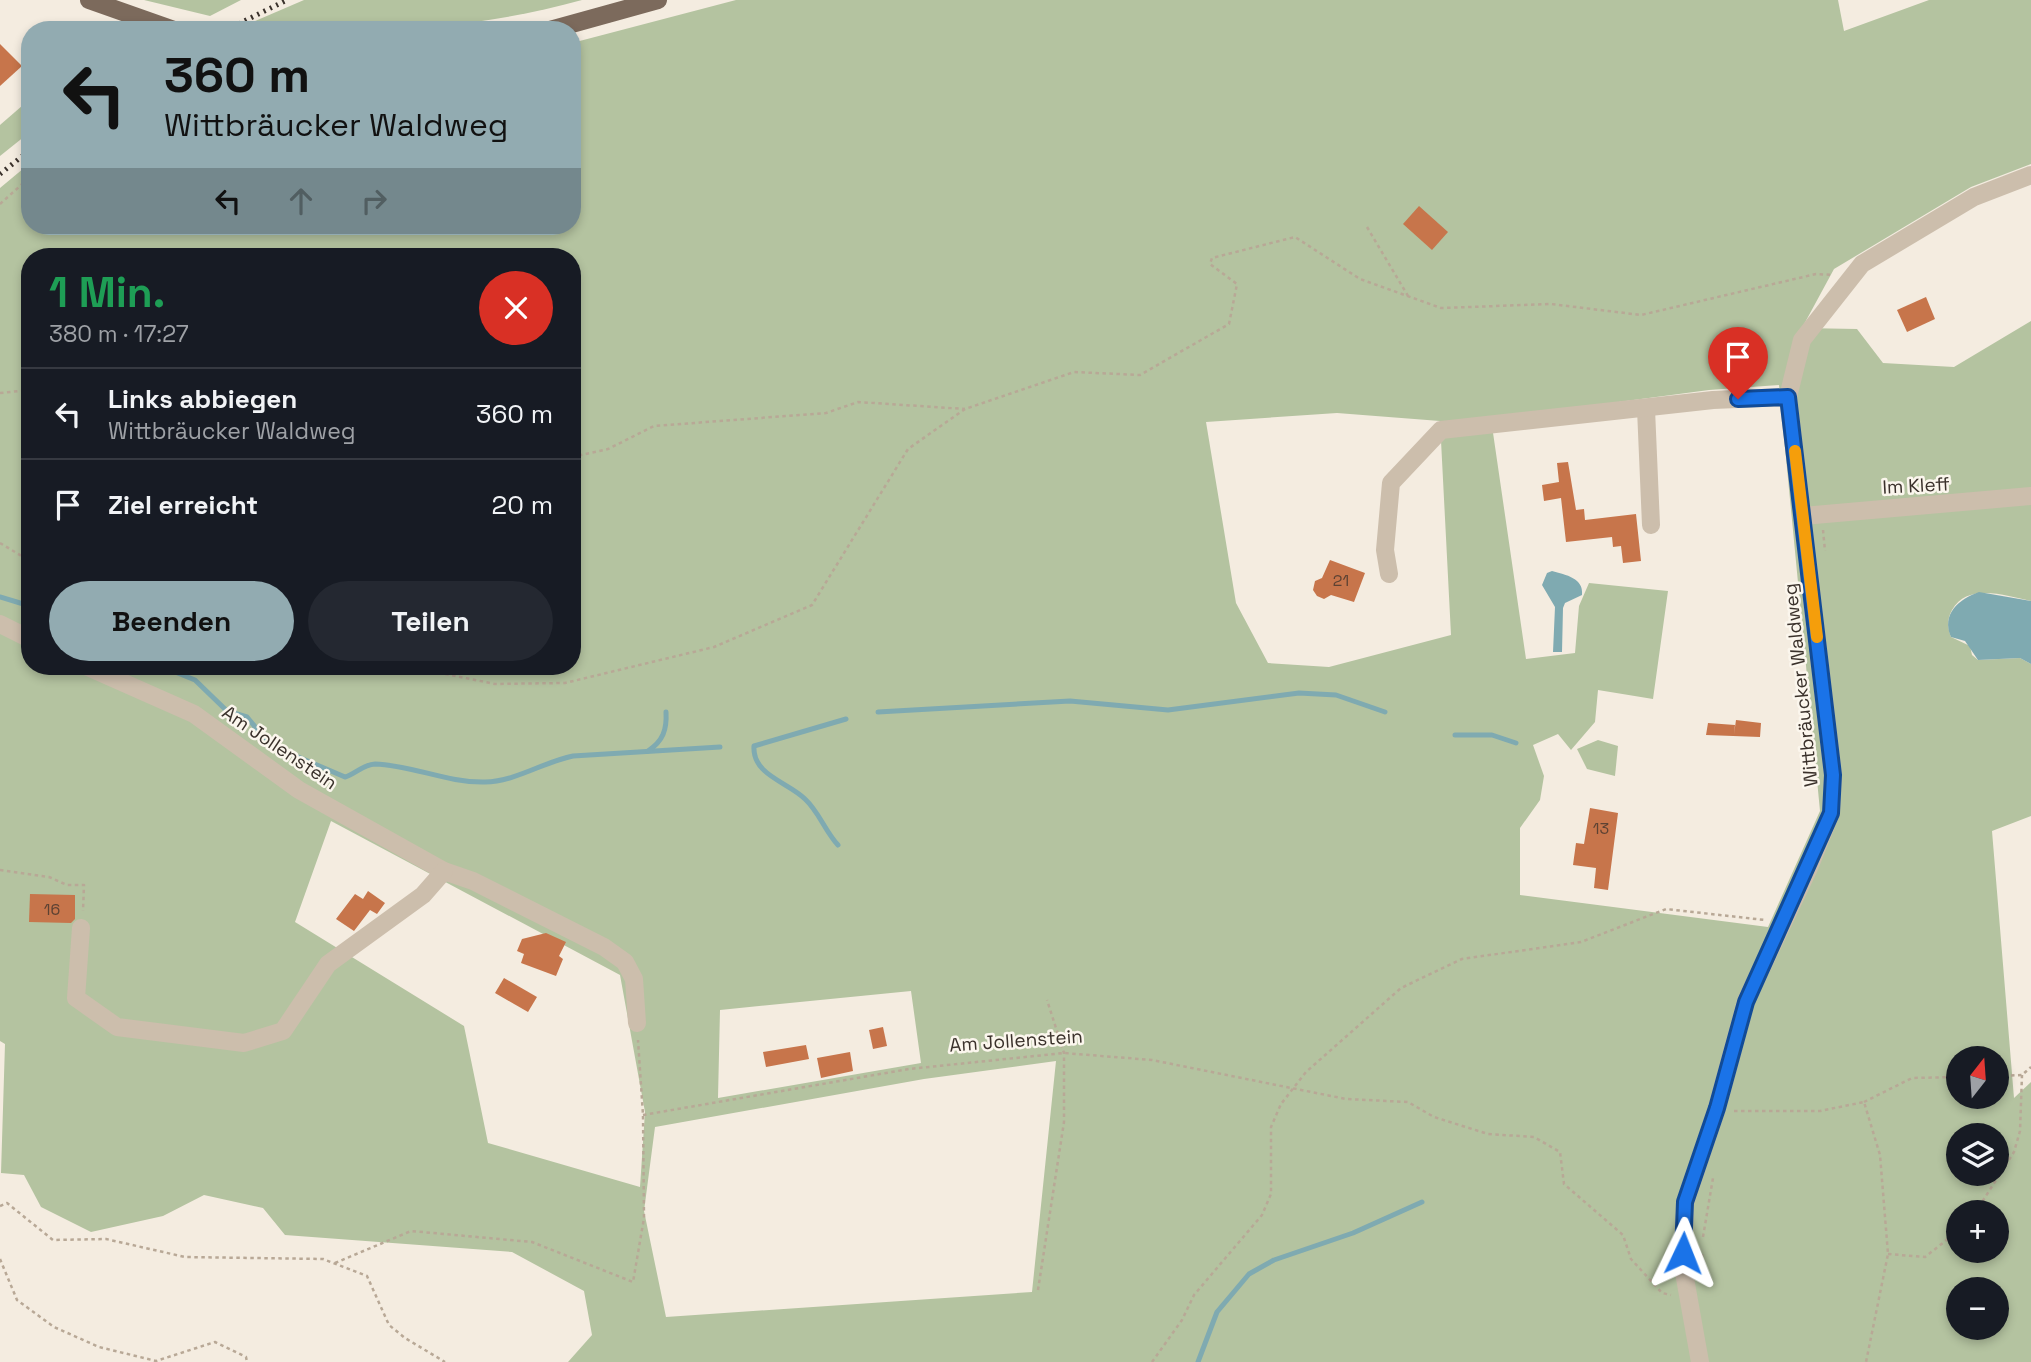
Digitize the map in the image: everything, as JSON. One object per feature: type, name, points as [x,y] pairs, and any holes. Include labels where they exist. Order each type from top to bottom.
[{"type":"main road","points":[[89,0],[148,21]]},
{"type":"main road","points":[[581,21],[658,0]]},
{"type":"street","name":"Wittbräucker Waldweg","points":[[1700,1362],[1683,1267],[1685,1202],[1717,1108],[1746,1002],[1831,813],[1833,775],[1788,397],[1802,340],[1862,264],[1974,197],[2031,175]]},
{"type":"street","points":[[1389,574],[1385,550],[1391,483],[1441,430],[1713,400],[1788,397]]},
{"type":"street","points":[[1646,409],[1651,525]]},
{"type":"street","name":"Im Kleff","points":[[1803,516],[2031,496]]},
{"type":"street","points":[[0,624],[21,634]]},
{"type":"street","name":"Am Jollenstein","points":[[106,675],[194,714],[299,790],[444,871],[485,887],[604,947],[625,962],[634,979],[637,1023]]},
{"type":"street","points":[[82,929],[76,998],[117,1027],[244,1043],[283,1031],[328,964],[423,895],[444,871]]},
{"type":"path","points":[[0,204],[21,185]]},
{"type":"path","points":[[1367,227],[1408,296]]},
{"type":"path","points":[[451,675],[495,684],[565,683],[715,647],[813,605],[908,449],[965,410],[1074,372],[1140,375],[1229,324],[1237,284],[1210,264],[1212,258],[1295,237],[1360,279],[1441,308],[1551,304],[1641,314],[1816,274],[1853,275]]},
{"type":"path","points":[[0,393],[21,391]]},
{"type":"path","points":[[581,455],[608,449],[654,426],[826,413],[858,402],[965,410]]},
{"type":"path","points":[[0,543],[21,556]]},
{"type":"path","points":[[0,870],[49,877],[67,885],[84,886],[82,929]]},
{"type":"path","points":[[1152,1362],[1176,1329],[1194,1295],[1262,1215],[1271,1194],[1271,1127],[1292,1088],[1306,1072],[1401,988],[1462,958],[1581,942],[1666,909],[1742,915],[1781,922]]},
{"type":"path","points":[[1038,1290],[1064,1122],[1064,1053],[1047,1000]]},
{"type":"path","points":[[335,1264],[411,1231],[532,1242],[633,1282],[644,1218],[643,1115],[637,1023]]},
{"type":"path","name":"Am Jollenstein","points":[[643,1115],[909,1069],[1064,1053],[1152,1060],[1216,1070],[1274,1087],[1292,1088],[1346,1100],[1408,1102],[1434,1116],[1488,1134],[1534,1137],[1560,1152],[1564,1184],[1623,1235],[1631,1259],[1662,1293],[1687,1298]]},
{"type":"path","points":[[2009,1076],[2022,1075],[2031,1068]]},
{"type":"path","points":[[1983,1200],[2014,1152],[2020,1131],[2022,1075]]},
{"type":"path","points":[[1717,1108],[1752,1112],[1820,1111],[1864,1102],[1912,1078],[1946,1077]]},
{"type":"path","points":[[1864,1102],[1880,1155],[1888,1254],[1866,1362]]},
{"type":"path","points":[[1704,1280],[1702,1243],[1714,1171]]},
{"type":"path","points":[[0,1206],[7,1203],[53,1240],[106,1239],[185,1257],[323,1259],[367,1276],[389,1325],[445,1362]]},
{"type":"path","points":[[1888,1254],[1925,1257],[1946,1240]]},
{"type":"path","points":[[0,1259],[18,1300],[54,1327],[99,1347],[156,1360],[215,1342],[246,1357],[247,1362]]},
{"type":"green space","points":[[144,0],[241,0],[210,16]]},
{"type":"green space","points":[[304,0],[582,0],[480,21],[255,21]]},
{"type":"green space","points":[[736,0],[1838,0],[1844,31],[1929,0],[2031,0],[2031,164],[1971,187],[1834,269],[1802,328],[1857,329],[1883,363],[1954,367],[2031,321],[2031,601],[1988,593],[1968,596],[1959,601],[1952,610],[1948,623],[1951,637],[1970,646],[1972,655],[1978,660],[2020,658],[2031,664],[2031,816],[1992,831],[2014,1098],[2031,1082],[2031,1362],[568,1362],[592,1335],[584,1291],[512,1252],[285,1235],[263,1208],[204,1195],[163,1216],[91,1232],[41,1207],[24,1175],[1,1173],[5,1044],[0,1041],[0,188],[21,170],[21,235],[581,235],[581,41]],"holes":[[[1779,385],[1820,811],[1768,927],[1520,895],[1520,828],[1540,800],[1544,776],[1533,745],[1558,734],[1571,750],[1595,722],[1598,690],[1653,699],[1668,591],[1589,583],[1579,606],[1575,653],[1526,659],[1491,419],[1709,390]],[[1337,413],[1440,421],[1451,635],[1329,667],[1268,663],[1236,603],[1206,422]],[[331,821],[620,975],[645,1112],[640,1187],[488,1143],[464,1026],[295,922]],[[911,991],[921,1063],[718,1098],[720,1010]],[[1056,1061],[1032,1292],[666,1317],[644,1211],[655,1127],[924,1079]]]},
{"type":"green space","points":[[21,107],[21,139],[0,156],[0,125]]},
{"type":"green space","points":[[1598,740],[1618,746],[1615,776],[1587,769],[1577,749]]},
{"type":"water","points":[[1552,571],[1573,578],[1582,589],[1582,595],[1565,603],[1563,608],[1562,652],[1553,652],[1555,607],[1542,585],[1547,573]]},
{"type":"water","points":[[1979,592],[2031,601],[2031,664],[2020,658],[1978,660],[1965,641],[1951,637],[1948,621],[1950,614],[1959,603]]},
{"type":"building","points":[[0,44],[21,67],[0,86]]},
{"type":"building","points":[[1419,206],[1448,232],[1432,250],[1403,224]]},
{"type":"building","points":[[1926,297],[1935,319],[1907,332],[1897,310]]},
{"type":"building","points":[[1568,462],[1576,510],[1584,509],[1585,520],[1636,514],[1641,561],[1623,563],[1621,546],[1613,547],[1612,537],[1566,542],[1561,498],[1544,501],[1542,485],[1559,482],[1557,463]]},
{"type":"building","points":[[1330,560],[1365,573],[1354,602],[1331,595],[1324,599],[1317,596],[1313,590],[1315,581],[1322,578]]},
{"type":"building","points":[[1736,720],[1761,723],[1760,737],[1706,735],[1708,723],[1735,725],[1734,734]]},
{"type":"building","points":[[1590,808],[1618,813],[1608,890],[1594,888],[1596,868],[1573,865],[1576,843],[1584,844]]},
{"type":"building","points":[[368,891],[385,903],[377,914],[370,910],[354,931],[336,919],[355,894],[363,899]]},
{"type":"building","points":[[30,894],[75,895],[75,919],[71,923],[29,922]]},
{"type":"building","points":[[546,933],[566,942],[559,956],[563,959],[556,976],[521,963],[524,954],[517,951],[522,939]]},
{"type":"building","points":[[504,978],[537,997],[528,1012],[495,993]]},
{"type":"building","points":[[883,1027],[887,1046],[873,1049],[869,1030]]},
{"type":"building","points":[[806,1045],[809,1059],[766,1067],[763,1052]]},
{"type":"building","points":[[850,1052],[853,1071],[821,1078],[817,1058]]},
{"type":"waterway","points":[[0,597],[21,603]]},
{"type":"waterway","points":[[183,675],[195,680],[227,711],[247,717],[270,745],[345,777],[375,764],[402,767],[457,780],[485,782],[519,775],[573,756],[720,747]]},
{"type":"waterway","points":[[878,712],[1070,701],[1168,710],[1299,693],[1336,695],[1385,712]]},
{"type":"waterway","points":[[648,751],[663,734],[666,712]]},
{"type":"waterway","points":[[838,845],[805,799],[772,777],[759,764],[754,746],[846,719]]},
{"type":"waterway","points":[[1455,735],[1492,735],[1516,743]]},
{"type":"waterway","points":[[1198,1362],[1217,1312],[1249,1274],[1274,1260],[1353,1233],[1422,1202]]},
{"type":"railway","points":[[244,21],[287,0]]},
{"type":"railway","points":[[0,174],[21,157]]},
{"type":"slow traffic","points":[[1795,451],[1817,637]]},
{"type":"route","points":[[1683,1253],[1685,1202],[1717,1108],[1746,1002],[1831,813],[1833,775],[1788,397],[1738,399]]}]
